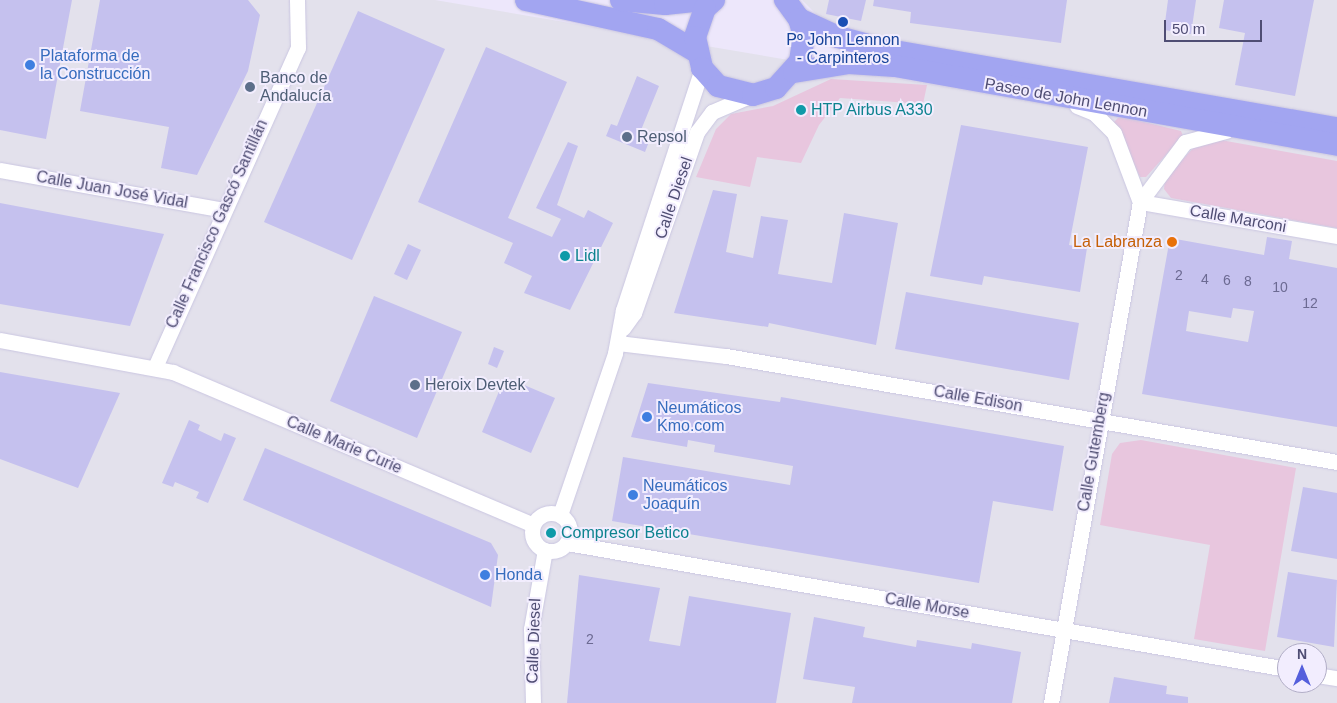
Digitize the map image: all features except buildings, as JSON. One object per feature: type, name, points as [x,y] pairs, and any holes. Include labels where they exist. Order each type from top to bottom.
[{"type":"highway","points":[[526,0],[627,20],[658,29],[699,59],[723,88],[753,95],[776,88],[794,72],[803,50],[798,10],[785,0]]},
{"type":"highway","points":[[621,0],[665,4],[701,0]]},
{"type":"highway","points":[[699,59],[698,24],[714,0]]},
{"type":"highway","name":"Paseo de John Lennon","points":[[798,10],[838,37],[883,48],[1337,128]]},
{"type":"highway","name":"Paseo de John Lennon","points":[[794,72],[867,63],[1337,145]]},
{"type":"street","points":[[285,0],[299,26]]},
{"type":"street","name":"Calle Francisco Gascó Santillán","points":[[155,367],[298,48],[297,0]]},
{"type":"street","name":"Calle Diesel","points":[[623,328],[623,310],[699,59]]},
{"type":"street","name":"Calle Diesel","points":[[560,515],[623,328],[634,313],[698,132],[712,112],[753,95]]},
{"type":"street","points":[[1049,96],[1094,113],[1114,133],[1140,202]]},
{"type":"street","points":[[1140,202],[1185,142],[1209,133],[1248,130]]},
{"type":"street","name":"Calle Juan José Vidal","points":[[0,170],[224,210]]},
{"type":"street","name":"Calle Marconi","points":[[1140,202],[1337,236]]},
{"type":"street","name":"Calle Gutemberg","points":[[1051,703],[1140,202]]},
{"type":"street","name":"Calle Marie Curie","points":[[0,340],[155,367],[533,525]]},
{"type":"street","name":"Calle Edison","points":[[618,343],[726,356],[1337,462]]},
{"type":"street","points":[[547,514],[560,515],[569,524],[567,543],[557,550],[545,550],[534,540],[533,525],[547,514]]},
{"type":"street","name":"Calle Morse","points":[[567,543],[1277,667]]},
{"type":"street","name":"Calle Diesel","points":[[533,703],[531,629],[545,550]]},
{"type":"shaded area","points":[[0,0],[435,0],[1337,153],[1337,703],[0,703]]},
{"type":"shaded area","points":[[802,0],[1337,0],[1337,119],[859,34],[822,20]]},
{"type":"shaded area","points":[[831,79],[927,85],[923,104],[840,98],[819,125],[801,163],[757,157],[750,187],[696,177],[716,129],[731,114],[773,106]]},
{"type":"shaded area","points":[[1120,116],[1181,131],[1183,136],[1146,177],[1140,177],[1114,122]]},
{"type":"shaded area","points":[[1215,139],[1337,161],[1337,228],[1171,198],[1164,189],[1165,178],[1197,144]]},
{"type":"shaded area","points":[[1141,440],[1296,468],[1265,651],[1194,639],[1210,545],[1100,525],[1112,454],[1120,443]]},
{"type":"place","name":"Pº John Lennon - Carpinteros","points":[[843,22]]},
{"type":"place","name":"Plataforma de la Construcción","points":[[30,65]]},
{"type":"place","name":"Banco de Andalucía","points":[[250,87]]},
{"type":"place","name":"HTP Airbus A330","points":[[801,110]]},
{"type":"place","name":"Repsol","points":[[627,137]]},
{"type":"place","name":"La Labranza","points":[[1172,242]]},
{"type":"place","name":"Lidl","points":[[565,256]]},
{"type":"place","name":"Heroix Devtek","points":[[415,385]]},
{"type":"place","name":"Neumáticos Kmo.com","points":[[647,417]]},
{"type":"place","name":"Neumáticos Joaquín","points":[[633,495]]},
{"type":"place","name":"Compresor Betico","points":[[551,533]]},
{"type":"place","name":"Honda","points":[[485,575]]}]
